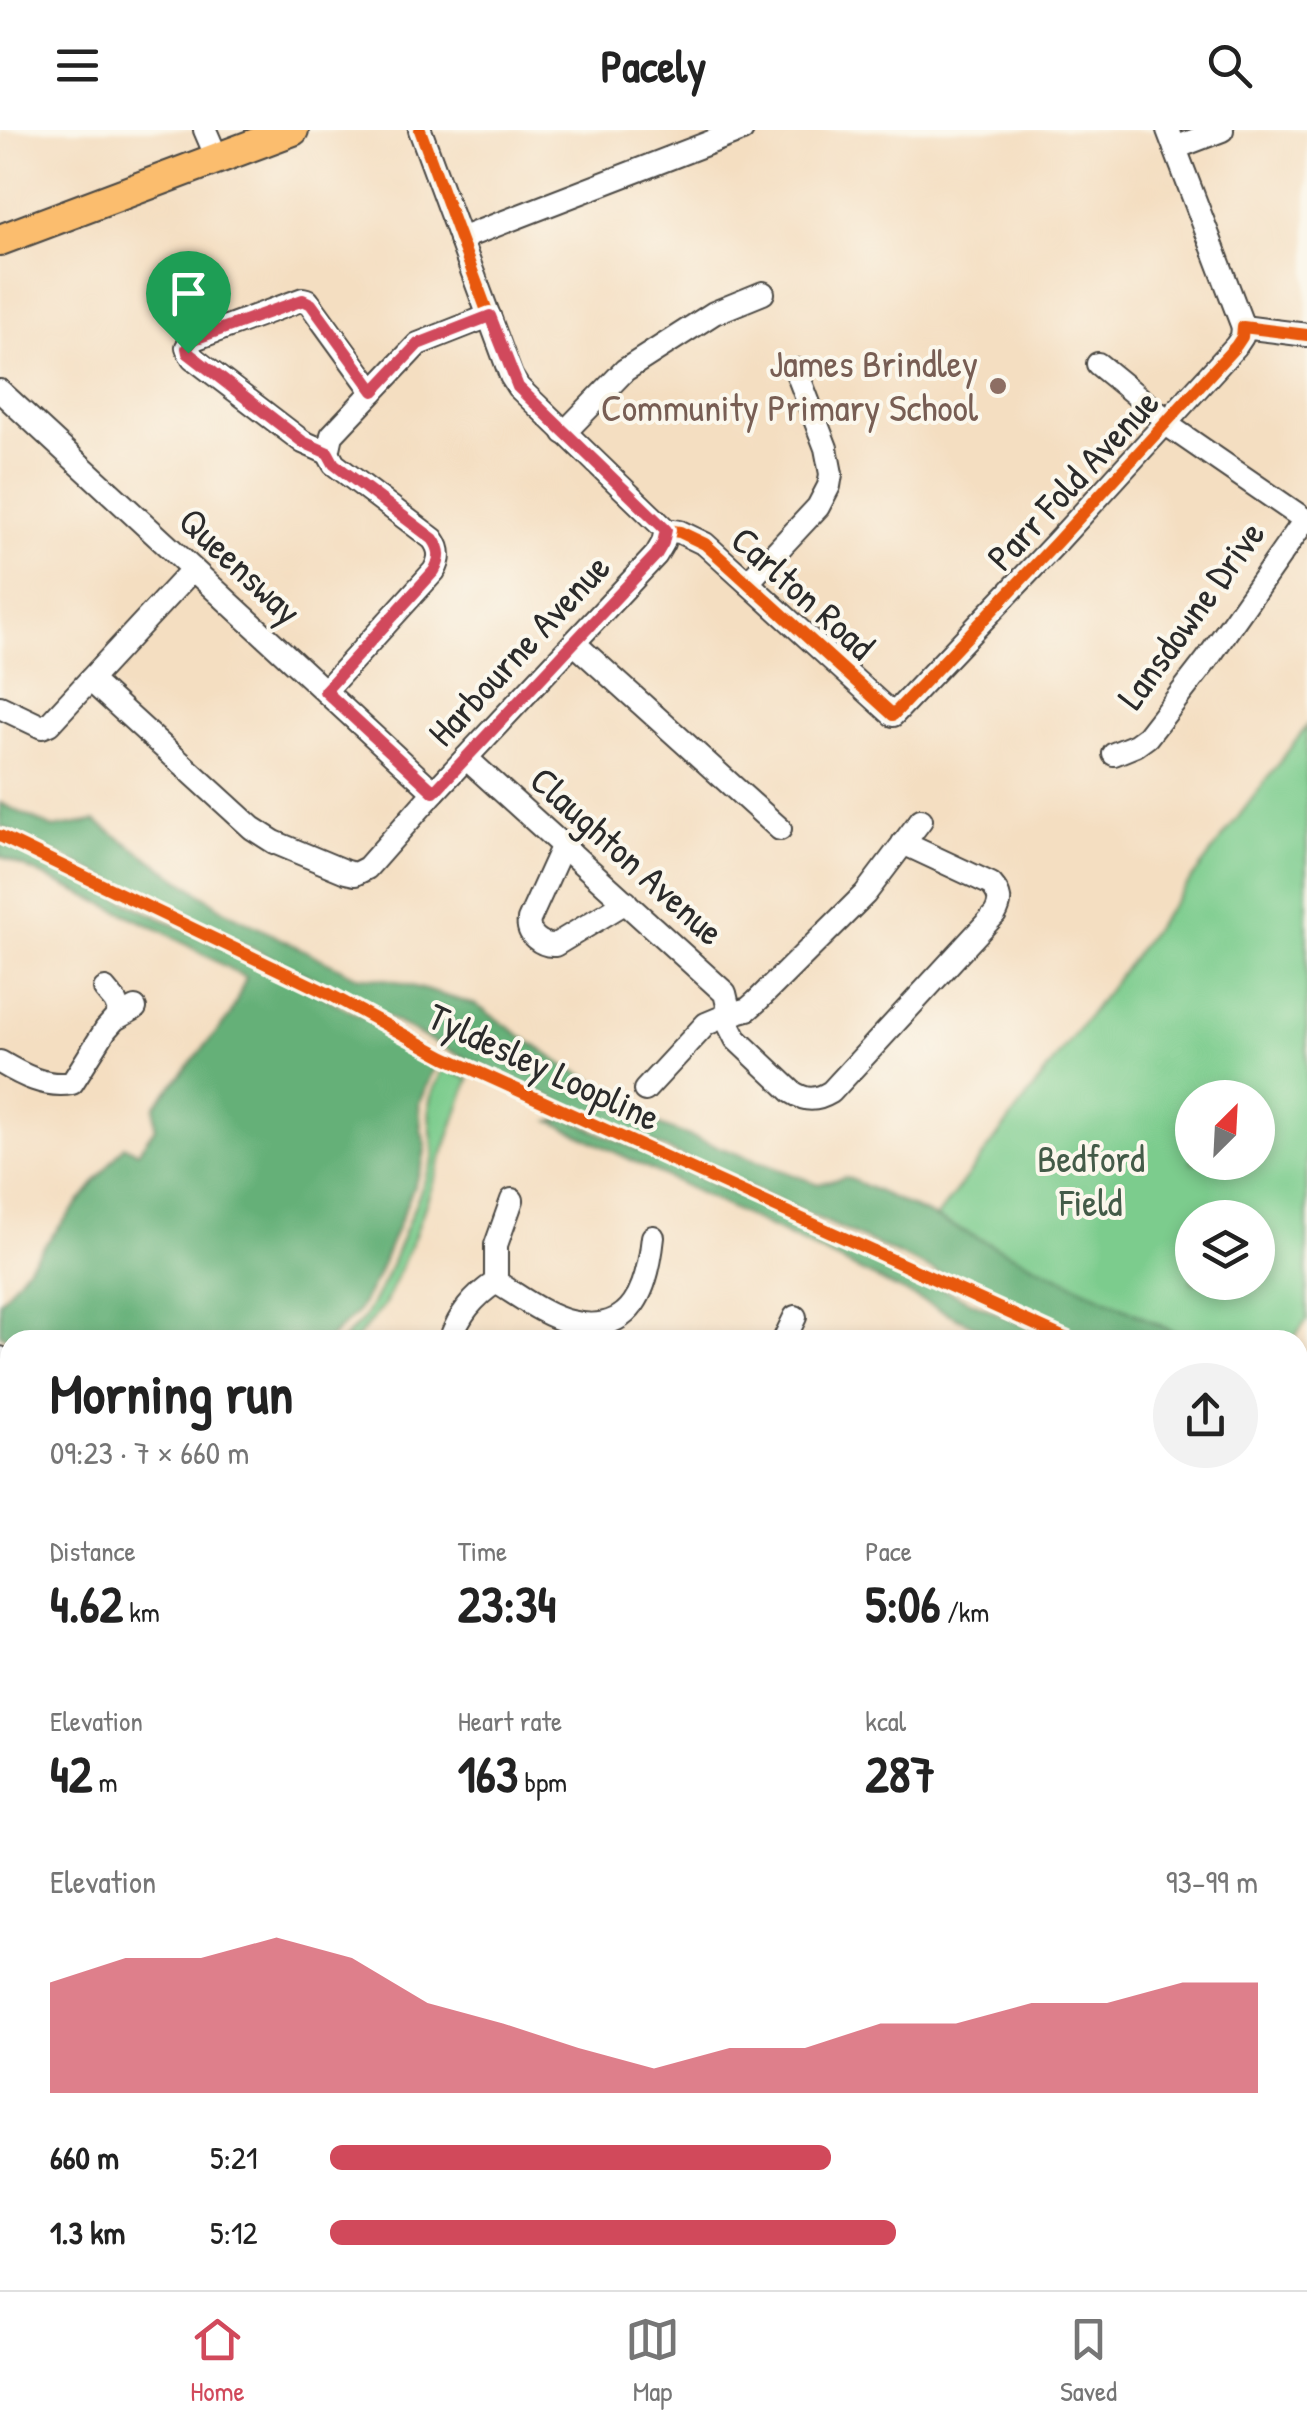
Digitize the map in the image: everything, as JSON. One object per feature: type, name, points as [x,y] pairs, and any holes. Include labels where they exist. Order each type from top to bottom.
[{"type":"main road","points":[[0,240],[211,144],[293,130]]},
{"type":"street","name":"Carlton Road","points":[[420,130],[518,387],[666,530],[705,544],[894,715]]},
{"type":"street","points":[[460,239],[742,130]]},
{"type":"street","points":[[1222,130],[1172,139],[1243,327],[1307,335]]},
{"type":"street","points":[[564,433],[625,370],[714,313],[763,293]]},
{"type":"street","points":[[325,691],[434,571],[440,555],[438,545],[334,464],[328,453],[303,442],[193,358],[187,348],[190,342],[308,300],[374,391]]},
{"type":"street","points":[[328,453],[332,435],[418,344],[490,316]]},
{"type":"street","name":"Parr Fold Avenue","points":[[894,715],[1236,346],[1243,327]]},
{"type":"street","points":[[1098,364],[1167,422],[1306,520]]},
{"type":"street","points":[[748,582],[818,508],[829,486],[826,448],[796,384]]},
{"type":"street","name":"Queensway","points":[[4,401],[434,792]]},
{"type":"street","name":"Lansdowne Drive","points":[[1126,754],[1146,737],[1206,660],[1306,520]]},
{"type":"street","name":"Harbourne Avenue","points":[[90,680],[262,836],[355,874],[366,868],[656,555],[666,530]]},
{"type":"street","points":[[0,707],[46,726],[192,570]]},
{"type":"street","points":[[574,643],[780,829]]},
{"type":"street","name":"Claughton Avenue","points":[[466,758],[720,988],[728,999],[730,1025],[736,1038],[801,1098],[812,1100],[831,1092],[1000,906],[1000,897],[990,884],[904,843]]},
{"type":"street","points":[[645,1090],[706,1024],[748,1009],[756,1002],[865,894],[921,820]]},
{"type":"street","points":[[563,845],[527,925],[542,944],[554,945],[626,902]]},
{"type":"street","points":[[0,1062],[31,1079],[65,1085],[78,1083],[106,1028],[128,1012],[105,989]]},
{"type":"street","points":[[496,1282],[496,1245],[515,1196]]},
{"type":"street","points":[[496,1282],[554,1316],[606,1330],[636,1301],[656,1252]]},
{"type":"street","points":[[455,1330],[464,1309],[496,1282]]},
{"type":"green space","name":"Bedford Field","points":[[1307,726],[1307,1320],[1300,1330],[1169,1330],[936,1218]]},
{"type":"green space","points":[[0,803],[53,828],[95,821],[227,912],[356,976],[391,980],[476,1005],[565,1066],[639,1103],[643,1115],[662,1126],[818,1184],[846,1177],[1169,1330],[1064,1330],[448,1050],[328,985],[0,826]]},
{"type":"green space","points":[[0,841],[322,996],[410,1042],[437,1062],[419,1103],[426,1144],[422,1166],[377,1277],[357,1313],[338,1330],[0,1330],[0,1301],[124,1146],[138,1152],[155,1128],[155,1106],[230,1016],[246,978],[158,929],[0,856]]},
{"type":"green space","points":[[443,1068],[469,1079],[415,1235],[385,1304],[363,1330],[352,1330],[363,1320],[385,1280],[433,1160],[431,1096]]},
{"type":"green space","points":[[569,1119],[1034,1330],[982,1330],[551,1121]]},
{"type":"cycle path","points":[[420,130],[518,387],[666,530],[705,544],[893,715],[1236,346],[1243,327],[1307,335]]},
{"type":"cycle path","name":"Tyldesley Loopline","points":[[0,836],[329,994],[445,1057],[1047,1330]]},
{"type":"place","name":"James Brindley Community Primary School","points":[[998,386]]},
{"type":"route","points":[[308,300],[374,391],[418,344],[490,316],[518,387],[658,521],[666,530],[663,543],[434,792],[325,691],[434,571],[440,555],[438,545],[334,464],[328,453],[303,442],[188,353],[194,339],[308,300]]}]
